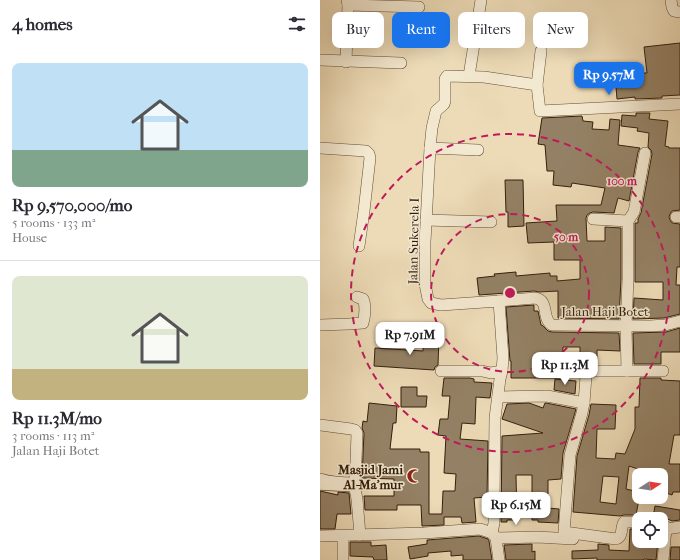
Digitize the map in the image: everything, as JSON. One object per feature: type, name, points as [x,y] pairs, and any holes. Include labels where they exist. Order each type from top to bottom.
[{"type":"street","points":[[481,0],[469,76],[497,78],[537,85]]},
{"type":"street","points":[[671,0],[674,11],[680,12]]},
{"type":"street","points":[[346,62],[348,2],[419,7]]},
{"type":"street","points":[[541,51],[537,85],[540,111],[680,104],[680,107]]},
{"type":"street","points":[[320,60],[401,63]]},
{"type":"street","name":"Jalan Sukerela I","points":[[469,76],[447,76],[445,79],[445,101],[444,104],[436,110],[432,128],[426,220],[426,284],[428,299],[431,303],[441,305],[499,301]]},
{"type":"street","points":[[320,148],[366,151],[369,154],[370,158],[359,246]]},
{"type":"street","points":[[430,148],[478,150]]},
{"type":"street","points":[[627,371],[626,326],[628,221],[634,212],[645,153]]},
{"type":"street","points":[[593,219],[628,221]]},
{"type":"street","points":[[426,220],[491,222]]},
{"type":"street","points":[[320,325],[363,323],[365,303],[363,299],[357,297]]},
{"type":"street","name":"Jalan Haji Botet","points":[[499,301],[539,299],[544,304],[547,321],[552,325],[650,326],[680,321]]},
{"type":"street","points":[[499,301],[503,358],[495,418],[494,501],[494,536],[499,560]]},
{"type":"street","points":[[441,371],[482,371],[491,373],[502,371]]},
{"type":"street","points":[[632,522],[624,522],[620,538],[616,539],[564,532],[570,455],[584,403],[586,376],[587,373],[594,371],[663,371]]},
{"type":"street","points":[[498,397],[547,396],[584,403]]},
{"type":"street","points":[[320,425],[355,430],[357,433],[355,486],[358,499],[360,535]]},
{"type":"street","points":[[320,480],[355,486]]},
{"type":"street","points":[[668,526],[680,527]]},
{"type":"street","points":[[320,536],[424,533],[480,529],[494,536],[595,541],[598,541],[601,537]]},
{"type":"street","points":[[343,536],[343,560]]},
{"type":"street","points":[[663,548],[663,560]]},
{"type":"lane","points":[[320,487],[355,486]]},
{"type":"building","points":[[680,43],[680,95],[662,96],[662,98],[635,99],[635,97],[617,99],[616,87],[621,86],[620,65],[630,64],[631,73],[647,73],[644,47]]},
{"type":"building","points":[[636,113],[650,113],[649,119],[668,121],[665,146],[669,148],[680,148],[680,210],[672,211],[669,217],[672,223],[680,224],[680,267],[677,267],[676,285],[680,285],[680,314],[664,318],[633,319],[634,298],[663,300],[663,282],[635,282],[635,223],[638,223],[641,213],[652,154],[648,147],[649,133],[637,131],[638,128],[621,126],[622,115],[636,116]]},
{"type":"building","points":[[582,116],[583,121],[593,122],[592,129],[609,130],[610,119],[620,120],[618,145],[640,148],[629,201],[618,198],[614,213],[593,212],[587,215],[586,218],[587,241],[605,241],[605,227],[621,228],[619,319],[558,318],[558,291],[534,291],[479,295],[477,278],[495,276],[494,274],[516,272],[516,276],[550,273],[550,276],[557,276],[557,281],[580,279],[580,260],[554,260],[554,242],[528,243],[526,223],[557,221],[556,205],[601,205],[605,188],[572,183],[571,187],[553,185],[554,171],[547,171],[545,145],[538,144],[542,118]]},
{"type":"building","points":[[505,180],[523,180],[524,226],[508,227]]},
{"type":"building","points":[[534,305],[534,311],[538,311],[541,325],[548,331],[619,333],[620,351],[597,350],[597,364],[592,364],[580,369],[580,347],[563,347],[562,378],[511,378],[506,307]]},
{"type":"building","points":[[680,328],[680,352],[661,352],[661,364],[634,364],[633,333],[666,332]]},
{"type":"building","points":[[424,336],[439,337],[438,365],[434,370],[374,366],[375,348],[423,351]]},
{"type":"building","points":[[444,378],[470,378],[474,379],[474,382],[492,383],[490,398],[476,397],[475,424],[462,423],[460,439],[488,441],[487,497],[474,498],[476,522],[462,523],[461,517],[444,517],[444,525],[422,526],[421,505],[397,505],[397,510],[365,510],[364,496],[394,496],[394,479],[362,478],[364,433],[362,428],[363,421],[367,422],[369,403],[397,406],[396,423],[393,423],[390,449],[420,449],[420,452],[429,452],[429,514],[442,514],[443,491],[455,491],[456,474],[444,473],[446,436],[438,435],[440,419],[448,419],[450,396],[442,396]]},
{"type":"building","points":[[640,378],[661,378],[661,380],[680,381],[680,435],[674,435],[669,464],[680,464],[680,492],[673,492],[672,495],[668,494],[668,468],[635,468],[629,466],[626,489],[632,490],[632,504],[638,504],[637,512],[632,512],[632,515],[620,516],[573,512],[577,456],[591,404],[616,405],[615,429],[597,429],[596,458],[615,459],[616,453],[625,454],[635,429],[635,407],[639,407]],"holes":[[[603,476],[619,477],[616,504],[600,502]]]},
{"type":"building","points":[[555,379],[576,381],[575,394],[554,390]]},
{"type":"building","points":[[401,387],[417,387],[417,396],[427,396],[426,407],[401,407]]},
{"type":"building","points":[[529,403],[543,408],[546,403],[576,409],[563,453],[561,479],[548,480],[548,508],[559,509],[558,523],[538,522],[538,520],[532,520],[532,475],[516,475],[517,520],[507,520],[507,522],[501,522],[502,436],[543,433],[502,419],[507,404]]},
{"type":"building","points":[[320,491],[338,495],[338,492],[349,493],[351,514],[337,514],[335,529],[320,529]]},
{"type":"building","points":[[655,506],[680,510],[680,520],[672,521],[668,519],[668,512],[654,512]]},
{"type":"building","points":[[630,529],[632,529],[632,548],[657,548],[656,560],[597,560],[597,558],[572,559],[572,551],[598,550],[598,544],[609,545],[609,550],[629,551]]},
{"type":"building","points":[[479,536],[488,539],[492,560],[463,560],[463,555],[451,556],[451,551],[428,553],[428,556],[410,559],[408,547],[427,544],[427,540]]},
{"type":"building","points":[[350,542],[371,542],[371,546],[386,545],[387,560],[374,560],[373,557],[350,556]]},
{"type":"building","points":[[532,544],[532,552],[535,551],[535,560],[506,560],[504,545]]},
{"type":"building","points":[[671,547],[680,547],[680,560],[670,560]]},
{"type":"place","name":"Masjid Jami Al-Ma'mur","points":[[414,476]]}]
